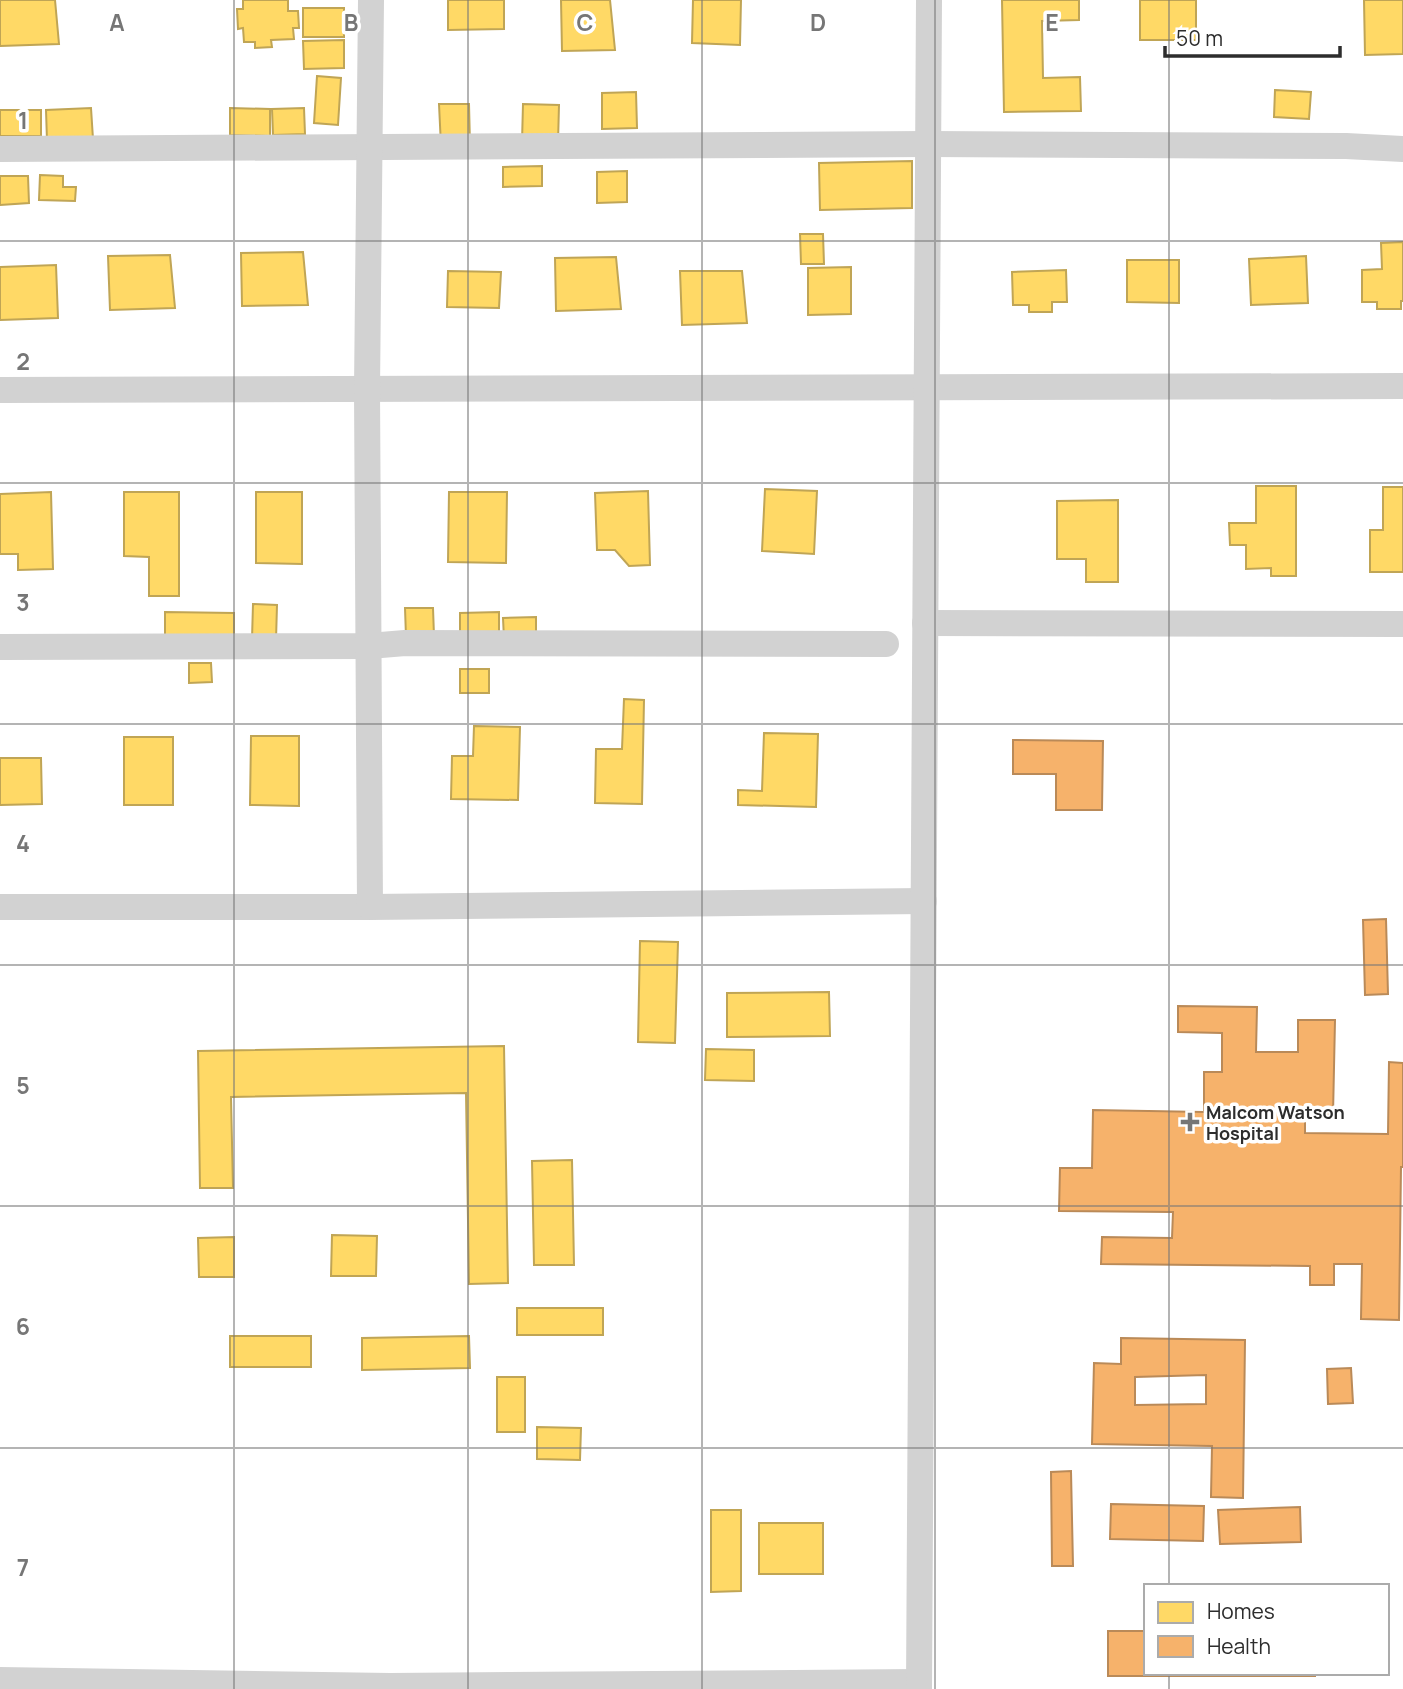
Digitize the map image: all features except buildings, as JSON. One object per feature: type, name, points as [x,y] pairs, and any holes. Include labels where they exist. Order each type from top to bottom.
[{"type":"street","points":[[370,907],[367,390],[371,0]]},
{"type":"street","points":[[0,1680],[390,1688],[919,1685],[929,0]]},
{"type":"street","points":[[0,149],[928,144],[1332,146],[1403,149]]},
{"type":"street","points":[[0,390],[1403,386]]},
{"type":"street","points":[[925,623],[1403,624]]},
{"type":"street","points":[[0,647],[369,646],[405,643],[886,644]]},
{"type":"street","points":[[0,906],[370,907],[924,901]]},
{"type":"place","name":"Malcom Watson Hospital","points":[[1190,1122]]}]
